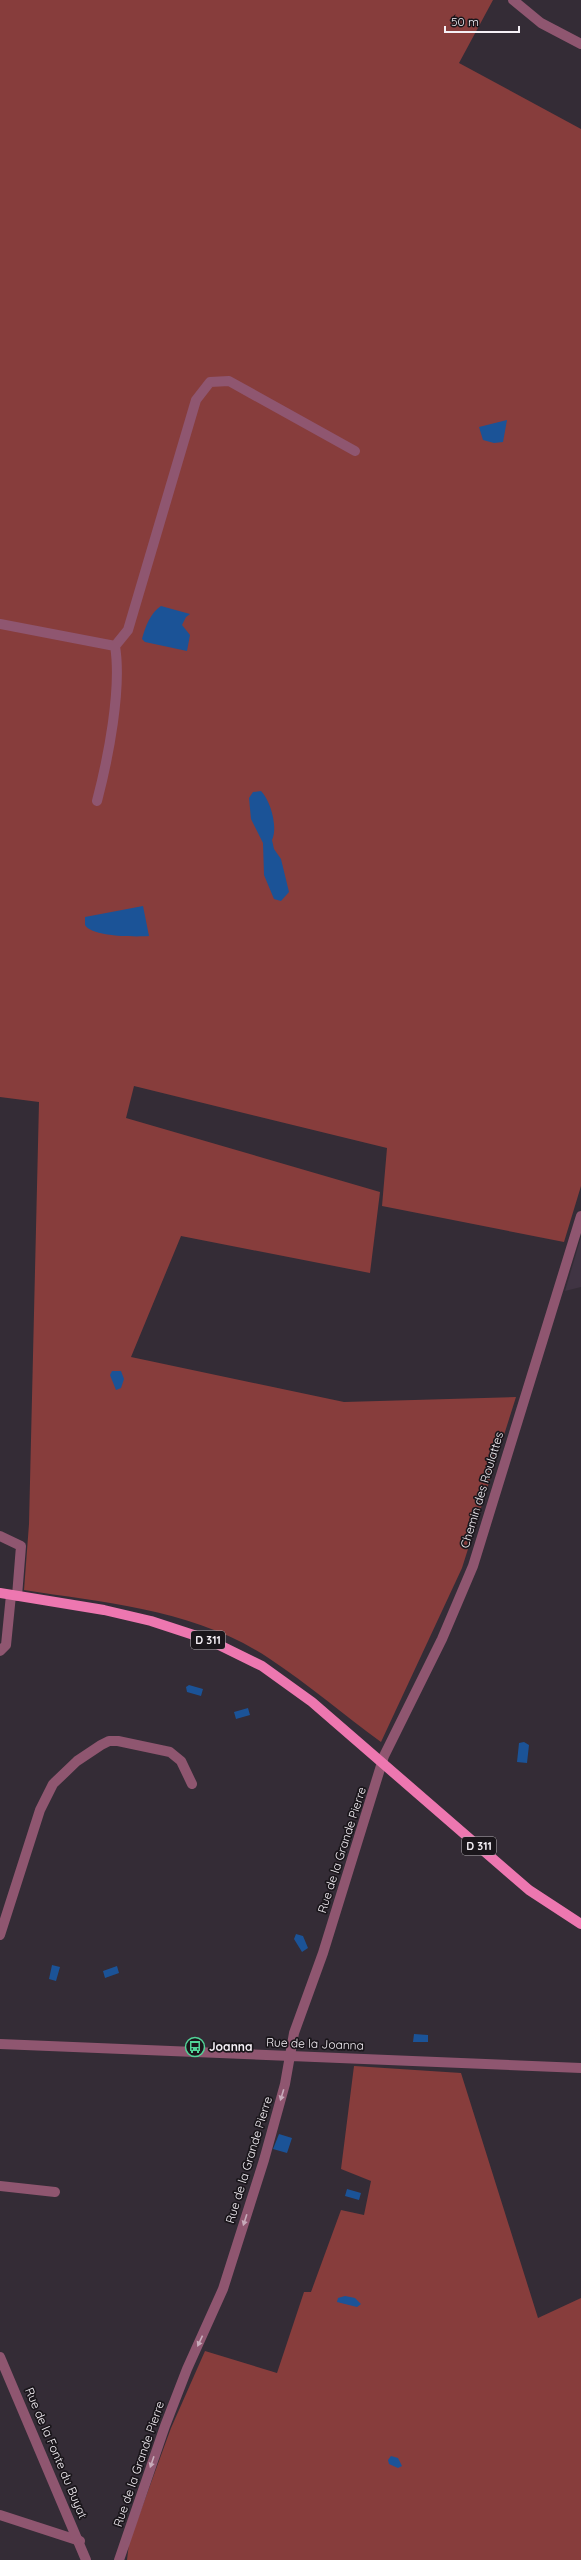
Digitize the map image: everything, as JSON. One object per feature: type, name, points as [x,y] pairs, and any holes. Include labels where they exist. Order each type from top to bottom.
[{"type":"main road","name":"D 311","points":[[0,1594],[104,1610],[151,1621],[185,1631],[236,1651],[262,1666],[312,1702],[383,1761],[529,1890],[581,1924]]},
{"type":"street","points":[[513,0],[541,23],[581,44]]},
{"type":"street","points":[[97,801],[108,759],[118,663],[115,646],[128,630],[196,400],[210,382],[229,381],[354,451]]},
{"type":"street","points":[[0,624],[115,646]]},
{"type":"street","name":"Chemin des Roulattes","points":[[383,1761],[442,1639],[473,1566],[581,1216]]},
{"type":"street","points":[[0,1536],[21,1546],[6,1645],[0,1651]]},
{"type":"street","points":[[0,1935],[40,1810],[53,1784],[77,1762],[109,1740],[118,1740],[170,1752],[181,1761],[192,1784]]},
{"type":"street","name":"Rue de la Grande Pierre","points":[[119,2560],[164,2426],[187,2369],[223,2289],[264,2160],[286,2084],[289,2057],[294,2033],[325,1945],[383,1761]]},
{"type":"street","name":"Rue de la Joanna","points":[[0,2044],[581,2068]]},
{"type":"street","points":[[0,2186],[55,2192]]},
{"type":"street","name":"Rue de la Fonte du Buyat","points":[[0,2357],[80,2541],[86,2560]]},
{"type":"street","points":[[0,2515],[80,2541]]},
{"type":"shaded area","points":[[0,0],[493,0],[459,63],[581,129],[581,1186],[564,1242],[382,1206],[387,1148],[134,1086],[126,1118],[380,1192],[370,1273],[181,1236],[131,1357],[344,1402],[516,1397],[462,1568],[381,1742],[270,1659],[242,1642],[213,1629],[151,1611],[87,1599],[24,1590],[29,1524],[39,1102],[0,1097]]},
{"type":"shaded area","points":[[581,1237],[581,1287],[565,1291]]},
{"type":"shaded area","points":[[354,2066],[461,2073],[538,2318],[581,2298],[581,2560],[127,2560],[129,2543],[171,2428],[205,2351],[277,2373],[304,2292],[311,2292],[341,2210],[364,2215],[371,2181],[341,2169]]},
{"type":"water","points":[[507,420],[503,442],[494,443],[483,440],[479,427]]},
{"type":"water","points":[[161,606],[190,614],[186,617],[182,625],[190,635],[187,651],[145,642],[142,639],[149,620],[154,612]]},
{"type":"water","points":[[261,791],[268,801],[274,822],[274,835],[272,840],[274,849],[281,859],[289,892],[281,901],[274,899],[264,875],[263,843],[251,819],[249,798],[253,792]]},
{"type":"water","points":[[143,906],[149,936],[105,934],[89,929],[85,925],[85,917]]},
{"type":"water","points":[[112,1371],[121,1371],[124,1379],[121,1388],[116,1390],[110,1375]]},
{"type":"water","points":[[189,1685],[203,1689],[201,1696],[187,1692],[186,1687]]},
{"type":"water","points":[[248,1708],[250,1715],[236,1719],[234,1712]]},
{"type":"water","points":[[524,1742],[529,1745],[527,1763],[517,1762],[519,1743]]},
{"type":"water","points":[[296,1934],[303,1936],[308,1948],[302,1952],[294,1939]]},
{"type":"water","points":[[52,1965],[60,1967],[56,1981],[49,1979]]},
{"type":"water","points":[[117,1966],[119,1973],[105,1978],[103,1971]]},
{"type":"water","points":[[414,2034],[428,2035],[428,2042],[413,2042]]},
{"type":"water","points":[[279,2134],[292,2138],[287,2153],[273,2149]]},
{"type":"water","points":[[347,2189],[361,2193],[359,2200],[345,2196]]},
{"type":"water","points":[[345,2296],[355,2298],[361,2304],[357,2307],[337,2302],[338,2298]]},
{"type":"water","points":[[391,2456],[398,2458],[402,2466],[398,2468],[389,2464],[388,2460]]},
{"type":"place","name":"Joanna","points":[[195,2047]]}]
